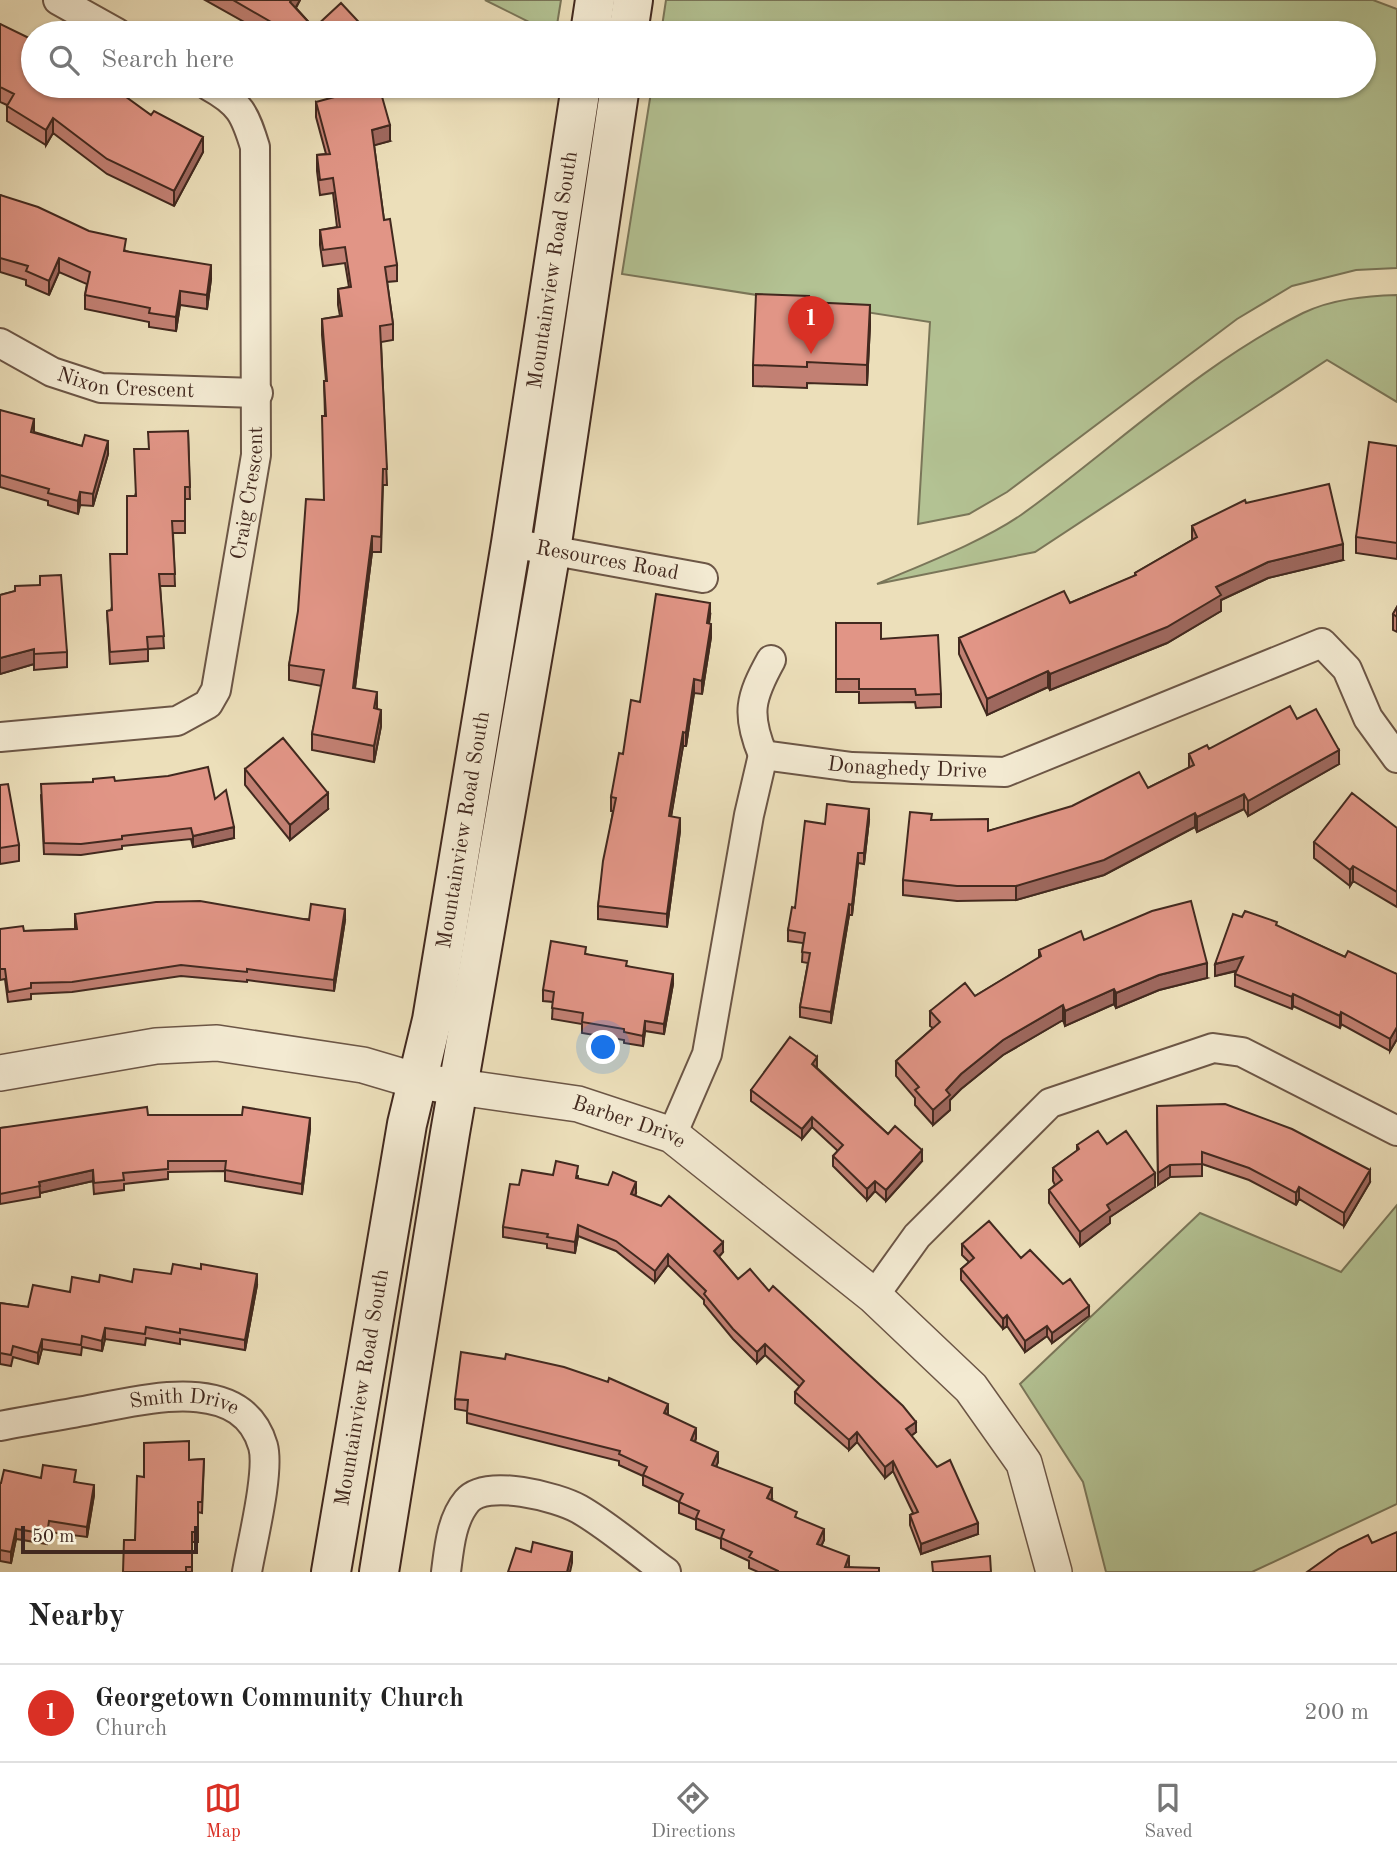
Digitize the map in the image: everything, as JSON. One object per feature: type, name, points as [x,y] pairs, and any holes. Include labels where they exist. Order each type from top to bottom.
[{"type":"main road","points":[[592,21],[595,0]]},
{"type":"main road","points":[[630,21],[633,0]]},
{"type":"main road","name":"Mountainview Road South","points":[[331,1572],[407,1124],[432,1020],[511,543],[580,98]]},
{"type":"main road","name":"Mountainview Road South","points":[[379,1572],[458,1087],[551,550],[618,98]]},
{"type":"street","points":[[58,0],[96,21]]},
{"type":"street","name":"Craig Crescent","points":[[0,737],[177,720],[208,704],[216,690],[254,483],[258,393],[255,147],[245,115],[230,98]]},
{"type":"street","name":"Nixon Crescent","points":[[0,344],[52,372],[101,388],[258,393]]},
{"type":"street","name":"Resources Road","points":[[511,543],[703,578]]},
{"type":"street","name":"Donaghedy Drive","points":[[763,755],[852,767],[1005,772],[1322,643],[1347,669],[1368,718],[1397,758]]},
{"type":"street","points":[[672,1135],[707,1054],[748,815],[763,755],[751,728],[752,693],[771,660]]},
{"type":"street","name":"Barber Drive","points":[[0,1073],[156,1046],[217,1043],[363,1065],[417,1080],[458,1087],[578,1104],[672,1135],[874,1296],[971,1388],[1024,1463],[1054,1572]]},
{"type":"street","points":[[874,1296],[918,1236],[1050,1103],[1213,1048],[1242,1052],[1397,1131]]},
{"type":"street","name":"Smith Drive","points":[[0,1426],[169,1395],[200,1398],[233,1408],[250,1419],[264,1447],[262,1483],[247,1572]]},
{"type":"street","points":[[446,1572],[452,1532],[468,1499],[487,1490],[523,1491],[578,1508],[666,1572]]},
{"type":"green space","points":[[485,0],[561,0],[558,21],[527,21]]},
{"type":"green space","points":[[666,0],[1373,0],[1397,9],[1397,268],[1356,270],[1292,286],[1237,319],[1007,492],[969,514],[918,524],[930,322],[622,274],[650,98],[1376,98],[1376,21],[663,21]]},
{"type":"green space","points":[[1397,295],[1397,402],[1327,360],[1035,552],[877,584],[970,544],[1021,515],[1193,382],[1265,334],[1326,304],[1361,297]]},
{"type":"green space","points":[[1397,1205],[1397,1504],[1252,1572],[1106,1572],[1083,1482],[1020,1384],[1200,1213],[1341,1272]]},
{"type":"building","points":[[233,0],[291,0],[308,21],[269,21]]},
{"type":"building","points":[[341,3],[358,21],[322,21]]},
{"type":"building","points":[[0,24],[21,34],[21,98],[128,98],[151,115],[154,111],[203,137],[174,191],[107,159],[53,118],[46,130],[7,106],[14,94],[0,87]]},
{"type":"building","points":[[331,98],[382,98],[390,125],[372,130],[384,220],[390,219],[397,265],[385,267],[393,324],[380,326],[387,469],[383,469],[381,537],[372,536],[353,688],[377,692],[374,708],[381,710],[374,746],[312,734],[324,670],[289,665],[298,611],[306,499],[324,500],[322,416],[326,416],[324,381],[327,381],[322,319],[342,316],[338,289],[351,287],[345,247],[323,250],[320,230],[340,227],[333,178],[320,180],[317,155],[330,154],[316,102]]},
{"type":"building","points":[[0,195],[38,207],[89,231],[126,239],[124,251],[211,265],[207,295],[180,291],[176,317],[149,313],[150,308],[85,295],[90,272],[59,258],[49,281],[26,271],[28,266],[0,258]]},
{"type":"building","points":[[756,294],[809,296],[808,302],[870,305],[867,365],[807,362],[807,367],[753,365]]},
{"type":"building","points":[[0,410],[34,419],[31,432],[82,446],[85,435],[108,441],[93,494],[80,492],[78,501],[48,493],[49,489],[0,475]]},
{"type":"building","points":[[188,431],[190,487],[185,487],[185,521],[172,521],[175,574],[159,574],[164,636],[147,637],[148,649],[110,652],[107,611],[112,610],[110,554],[127,554],[127,496],[136,496],[134,449],[149,449],[148,432]]},
{"type":"building","points":[[1369,442],[1397,446],[1397,543],[1356,537]]},
{"type":"building","points":[[1329,484],[1343,544],[1268,562],[1216,587],[1221,595],[1167,627],[1050,674],[1048,671],[987,699],[959,638],[1064,591],[1070,603],[1136,575],[1135,573],[1197,537],[1192,526],[1245,500],[1246,503]]},
{"type":"building","points":[[61,575],[67,652],[34,654],[34,649],[0,658],[0,595],[15,591],[15,586],[40,585],[40,576]]},
{"type":"building","points":[[656,594],[710,603],[707,623],[711,624],[702,681],[694,679],[669,816],[680,818],[667,914],[598,906],[603,861],[616,798],[611,797],[619,753],[623,754],[631,700],[640,702]]},
{"type":"building","points":[[836,623],[881,623],[881,639],[938,635],[941,694],[916,695],[915,689],[859,689],[859,679],[836,679]]},
{"type":"building","points":[[1290,706],[1297,719],[1316,709],[1339,750],[1248,801],[1244,794],[1197,817],[1195,813],[1104,860],[1016,886],[957,886],[903,880],[910,812],[932,814],[931,820],[988,819],[988,831],[1072,806],[1139,772],[1148,788],[1194,765],[1189,754],[1207,745],[1209,749]]},
{"type":"building","points":[[283,738],[328,793],[290,825],[245,769]]},
{"type":"building","points":[[208,767],[215,799],[226,790],[234,827],[193,836],[191,828],[81,844],[44,843],[41,784],[93,782],[93,779],[114,777],[115,781],[168,776]]},
{"type":"building","points":[[8,784],[19,845],[0,848],[0,785]]},
{"type":"building","points":[[1352,793],[1397,828],[1397,892],[1353,866],[1350,870],[1314,842]]},
{"type":"building","points":[[827,804],[869,809],[864,853],[858,853],[852,905],[849,904],[831,1012],[800,1007],[810,953],[802,952],[805,933],[788,930],[792,907],[795,908],[805,821],[825,824]]},
{"type":"building","points":[[200,901],[309,920],[311,904],[345,909],[334,980],[247,969],[247,972],[181,965],[72,982],[31,983],[31,988],[8,992],[5,969],[0,969],[0,929],[23,926],[24,931],[77,929],[75,914],[156,902]]},
{"type":"building","points":[[1191,901],[1207,963],[1159,975],[1116,993],[1114,989],[1065,1011],[1063,1005],[1003,1040],[961,1074],[946,1090],[950,1095],[933,1110],[915,1090],[919,1087],[896,1061],[940,1022],[930,1011],[965,983],[975,996],[1041,956],[1039,950],[1081,931],[1084,940],[1152,911]]},
{"type":"building","points":[[1245,911],[1277,922],[1276,925],[1345,957],[1348,951],[1397,974],[1397,1027],[1390,1039],[1341,1012],[1340,1016],[1293,994],[1292,997],[1235,974],[1243,957],[1215,964],[1233,914],[1242,917]]},
{"type":"building","points":[[551,941],[586,947],[585,954],[627,961],[626,966],[673,974],[664,1024],[645,1021],[643,1036],[624,1032],[624,1029],[582,1022],[583,1013],[552,1008],[554,992],[543,990]]},
{"type":"building","points":[[790,1037],[817,1057],[812,1064],[888,1134],[895,1126],[922,1150],[886,1190],[875,1181],[867,1189],[833,1156],[843,1145],[812,1117],[802,1129],[751,1090]]},
{"type":"building","points":[[1225,1104],[1292,1129],[1370,1170],[1344,1213],[1299,1187],[1296,1193],[1249,1168],[1202,1152],[1202,1164],[1170,1165],[1158,1173],[1157,1106]]},
{"type":"building","points":[[147,1107],[148,1115],[242,1115],[243,1107],[310,1118],[302,1184],[225,1170],[226,1161],[168,1161],[168,1169],[123,1173],[124,1180],[94,1183],[93,1170],[39,1182],[40,1186],[0,1194],[0,1128]]},
{"type":"building","points":[[1098,1131],[1107,1144],[1126,1131],[1155,1173],[1107,1205],[1110,1210],[1080,1232],[1049,1190],[1062,1180],[1053,1168],[1079,1149],[1077,1145]]},
{"type":"building","points":[[556,1161],[578,1166],[576,1178],[608,1185],[613,1172],[636,1182],[631,1194],[661,1206],[669,1196],[723,1242],[714,1251],[738,1279],[750,1269],[769,1291],[773,1286],[903,1406],[916,1422],[906,1429],[937,1467],[950,1460],[978,1523],[921,1544],[910,1515],[918,1512],[893,1461],[885,1467],[857,1432],[849,1440],[795,1392],[804,1381],[765,1344],[757,1352],[733,1329],[704,1294],[706,1291],[668,1254],[655,1271],[616,1241],[578,1225],[575,1242],[547,1237],[548,1234],[503,1227],[510,1184],[519,1185],[522,1170],[553,1175]]},
{"type":"building","points":[[989,1221],[1021,1258],[1030,1250],[1063,1284],[1070,1279],[1089,1306],[1052,1333],[1047,1326],[1025,1341],[1007,1315],[1003,1319],[961,1269],[974,1258],[962,1244]]},
{"type":"building","points":[[173,1264],[201,1269],[201,1264],[257,1274],[245,1340],[180,1329],[180,1333],[146,1327],[145,1334],[105,1328],[102,1341],[82,1336],[81,1345],[42,1339],[38,1353],[13,1346],[11,1355],[0,1353],[0,1303],[28,1307],[33,1285],[70,1292],[72,1277],[99,1282],[100,1275],[132,1282],[134,1269],[171,1274]]},
{"type":"building","points":[[461,1352],[505,1359],[506,1354],[564,1367],[608,1382],[609,1378],[668,1404],[664,1413],[696,1428],[691,1440],[718,1452],[712,1465],[772,1488],[767,1498],[797,1512],[795,1517],[824,1529],[817,1544],[849,1556],[845,1567],[879,1568],[879,1572],[778,1572],[749,1557],[752,1552],[721,1538],[724,1530],[696,1518],[699,1511],[679,1502],[683,1494],[643,1475],[647,1467],[619,1454],[620,1451],[467,1413],[468,1400],[455,1399]]},
{"type":"building","points":[[189,1441],[189,1460],[204,1459],[202,1502],[198,1502],[198,1532],[192,1532],[192,1567],[186,1567],[186,1572],[123,1572],[124,1540],[135,1540],[137,1476],[144,1477],[144,1443]]},
{"type":"building","points":[[43,1465],[76,1470],[74,1482],[94,1485],[87,1527],[49,1521],[47,1534],[16,1529],[11,1552],[0,1550],[0,1483],[4,1470],[41,1478]]},
{"type":"building","points":[[1397,1532],[1397,1572],[1307,1572],[1339,1549],[1368,1535],[1372,1543]]},
{"type":"building","points":[[533,1542],[572,1552],[567,1572],[508,1572],[516,1548],[531,1552]]},
{"type":"building","points":[[990,1556],[991,1572],[933,1572],[932,1562]]},
{"type":"place","name":"Georgetown Community Church","points":[[811,354]]}]
